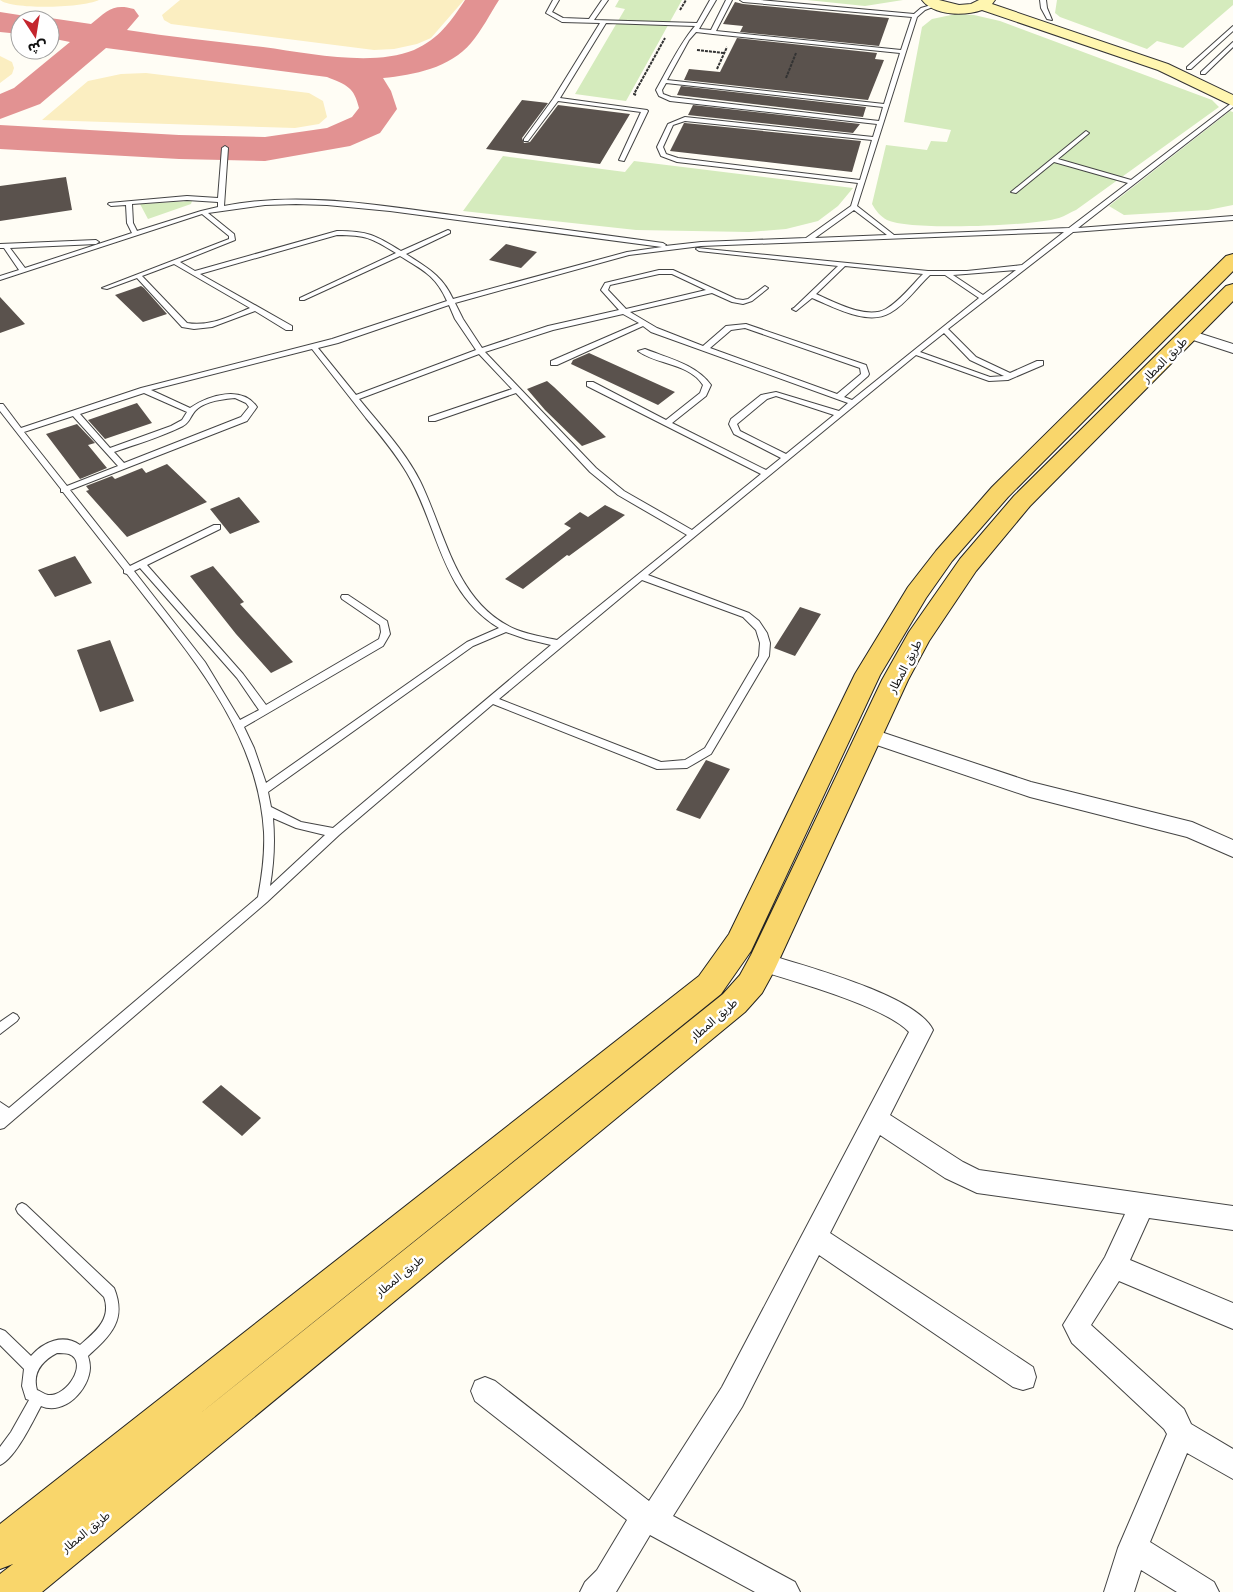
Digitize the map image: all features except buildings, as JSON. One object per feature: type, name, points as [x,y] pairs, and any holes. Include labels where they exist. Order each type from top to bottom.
[{"type":"main road","name":"طريق المطار","points":[[0,1549],[710,985],[740,942],[868,674],[897,624],[944,556],[1000,492],[1233,260]]},
{"type":"main road","name":"طريق المطار","points":[[10,1592],[714,1020],[740,996],[763,962],[895,680],[918,638],[973,558],[1022,501],[1233,290]]},
{"type":"main road","points":[[763,891],[792,902]]},
{"type":"street","points":[[998,0],[1233,84]]},
{"type":"street","points":[[932,2],[960,9],[985,2],[1163,67],[1233,103]]},
{"type":"street","points":[[1189,334],[1233,348]]},
{"type":"street","points":[[869,735],[1030,790],[1192,830],[1233,850]]},
{"type":"street","points":[[595,1592],[607,1580],[728,1405],[922,1030],[920,1025],[867,998],[763,962]]},
{"type":"street","points":[[876,1119],[954,1170],[977,1181],[1233,1218]]},
{"type":"street","points":[[1142,1205],[1114,1266],[1078,1321],[1078,1330],[1174,1419],[1181,1434],[1233,1465]]},
{"type":"street","points":[[815,1238],[1023,1377]]},
{"type":"street","points":[[1114,1266],[1233,1316]]},
{"type":"street","points":[[485,1391],[649,1518],[785,1592]]},
{"type":"street","points":[[1119,1592],[1133,1548],[1181,1434]]},
{"type":"street","points":[[1133,1548],[1204,1592]]},
{"type":"lane","points":[[556,0],[549,10],[551,16],[562,20],[697,28],[713,32],[903,52]]},
{"type":"lane","points":[[590,22],[605,0]]},
{"type":"lane","points":[[713,0],[697,28],[682,48],[663,81],[659,93],[670,99],[882,123]]},
{"type":"lane","points":[[713,32],[729,0]]},
{"type":"lane","points":[[743,0],[915,16]]},
{"type":"lane","points":[[1043,0],[1044,8],[1050,18]]},
{"type":"lane","points":[[808,239],[854,208],[915,16],[932,2]]},
{"type":"lane","points":[[526,140],[556,99],[603,23]]},
{"type":"lane","points":[[1196,70],[1233,28]]},
{"type":"lane","points":[[1196,70],[1233,44]]},
{"type":"lane","points":[[663,81],[887,106]]},
{"type":"lane","points":[[556,99],[645,111],[622,160]]},
{"type":"lane","points":[[0,1107],[5,1120],[263,899],[335,832],[559,643],[944,329],[1233,103]]},
{"type":"lane","points":[[862,182],[677,160],[663,155],[660,147],[671,124],[685,119],[876,139]]},
{"type":"lane","points":[[1014,192],[1086,133]]},
{"type":"lane","points":[[221,204],[225,148]]},
{"type":"lane","points":[[1053,160],[1131,182]]},
{"type":"lane","points":[[112,204],[187,198],[221,204],[277,202],[360,205],[675,246],[928,273],[948,274],[1024,267]]},
{"type":"lane","points":[[129,203],[130,223],[135,233]]},
{"type":"lane","points":[[0,278],[203,212],[221,204]]},
{"type":"lane","points":[[854,208],[892,236]]},
{"type":"lane","points":[[105,288],[232,240],[232,235],[203,212]]},
{"type":"lane","points":[[19,431],[144,390],[313,346],[450,302],[609,258],[675,246],[808,239],[1072,230],[1233,218]]},
{"type":"lane","points":[[302,299],[448,232]]},
{"type":"lane","points":[[194,273],[337,233],[356,233],[374,237],[440,281],[450,302],[480,351],[606,482],[692,534]]},
{"type":"lane","points":[[3,246],[107,242]]},
{"type":"lane","points":[[3,246],[23,270]]},
{"type":"lane","points":[[175,262],[289,328]]},
{"type":"lane","points":[[796,309],[843,265]]},
{"type":"lane","points":[[765,288],[750,300],[734,301],[679,274],[666,271],[607,284],[604,287],[606,293],[624,311],[643,324],[854,403]]},
{"type":"lane","points":[[810,295],[864,314],[878,315],[888,311],[928,273]]},
{"type":"lane","points":[[948,274],[983,298]]},
{"type":"lane","points":[[138,276],[185,325],[191,327],[207,325],[255,309]]},
{"type":"lane","points":[[355,398],[480,351],[550,328],[713,291]]},
{"type":"lane","points":[[554,363],[643,324]]},
{"type":"lane","points":[[705,348],[729,328],[746,326],[863,367],[865,374],[839,397]]},
{"type":"lane","points":[[944,329],[975,362],[1011,376]]},
{"type":"lane","points":[[313,346],[396,450],[417,484],[447,560],[458,579],[485,615],[506,629],[559,643]]},
{"type":"lane","points":[[642,351],[696,373],[705,380],[707,385],[704,394],[668,423]]},
{"type":"lane","points":[[916,352],[989,379],[1011,376],[1040,363]]},
{"type":"lane","points":[[963,370],[975,362]]},
{"type":"lane","points":[[590,384],[766,473]]},
{"type":"lane","points":[[144,390],[191,411]]},
{"type":"lane","points":[[432,419],[517,390]]},
{"type":"lane","points":[[785,457],[737,432],[734,428],[734,421],[764,397],[776,394],[840,414]]},
{"type":"lane","points":[[64,490],[244,419],[253,407],[251,402],[245,398],[226,396],[191,411],[183,423],[109,451]]},
{"type":"lane","points":[[0,406],[127,571],[202,664],[224,697],[253,755],[265,789],[270,860],[263,899]]},
{"type":"lane","points":[[74,412],[123,467]]},
{"type":"lane","points":[[127,571],[217,527]]},
{"type":"lane","points":[[142,564],[240,676],[265,711]]},
{"type":"lane","points":[[491,700],[660,766],[687,764],[708,751],[764,656],[766,645],[764,634],[756,622],[746,615],[641,576]]},
{"type":"lane","points":[[238,726],[380,644],[385,637],[384,623],[345,597]]},
{"type":"lane","points":[[265,789],[470,644],[506,629]]},
{"type":"lane","points":[[267,809],[286,822],[309,830],[335,832]]},
{"type":"lane","points":[[0,1029],[13,1018]]},
{"type":"lane","points":[[22,1209],[109,1293],[113,1300],[114,1309],[109,1328],[80,1354]]},
{"type":"lane","points":[[0,1336],[31,1366]]},
{"type":"lane","points":[[56,1346],[66,1346],[80,1354],[84,1371],[74,1390],[56,1401],[46,1402],[37,1399],[31,1394],[28,1385],[31,1366],[38,1357],[56,1346]]},
{"type":"lane","points":[[0,1458],[16,1437],[37,1399]]},
{"type":"path","points":[[717,69],[732,34]]},
{"type":"path","points":[[786,78],[801,41]]},
{"type":"path","points":[[682,48],[724,53]]},
{"type":"green space","points":[[619,0],[682,0],[626,101],[575,94],[625,9],[615,7]]},
{"type":"green space","points":[[807,0],[903,0],[865,6]]},
{"type":"green space","points":[[1057,0],[1233,0],[1233,5],[1183,48],[1157,41],[1147,49],[1060,17],[1055,13]]},
{"type":"green space","points":[[956,14],[974,15],[1000,21],[1212,100],[1219,107],[1076,210],[1059,218],[1025,223],[972,226],[920,225],[887,220],[878,213],[872,204],[886,145],[927,150],[931,141],[947,142],[951,130],[904,122],[922,27],[932,19]]},
{"type":"green space","points":[[1230,111],[1233,112],[1233,205],[1208,210],[1124,215],[1109,206]]},
{"type":"green space","points":[[503,156],[625,172],[634,161],[853,188],[838,206],[818,221],[786,229],[749,232],[636,230],[463,211]]},
{"type":"green space","points":[[192,201],[191,204],[148,219],[140,204]]},
{"type":"sand","points":[[0,0],[99,0],[78,5],[33,7]]},
{"type":"sand","points":[[180,0],[464,0],[431,38],[417,44],[394,49],[374,50],[171,24],[164,20],[162,15]]},
{"type":"sand","points":[[0,56],[12,62],[14,68],[12,74],[0,83]]},
{"type":"sand","points":[[146,73],[309,93],[323,101],[327,117],[319,124],[295,128],[42,120],[88,81],[121,74]]},
{"type":"taxiway","points":[[334,67],[396,66],[427,57],[441,50],[457,37],[482,0]]},
{"type":"taxiway","points":[[98,36],[122,16]]},
{"type":"taxiway","points":[[0,22],[10,23]]},
{"type":"taxiway","points":[[60,30],[98,36]]},
{"type":"taxiway","points":[[0,108],[27,96],[98,36]]},
{"type":"taxiway","points":[[98,36],[162,46],[334,67]]},
{"type":"taxiway","points":[[0,137],[179,147],[265,149],[336,138],[366,125],[378,109],[373,91],[364,80],[334,67]]}]
